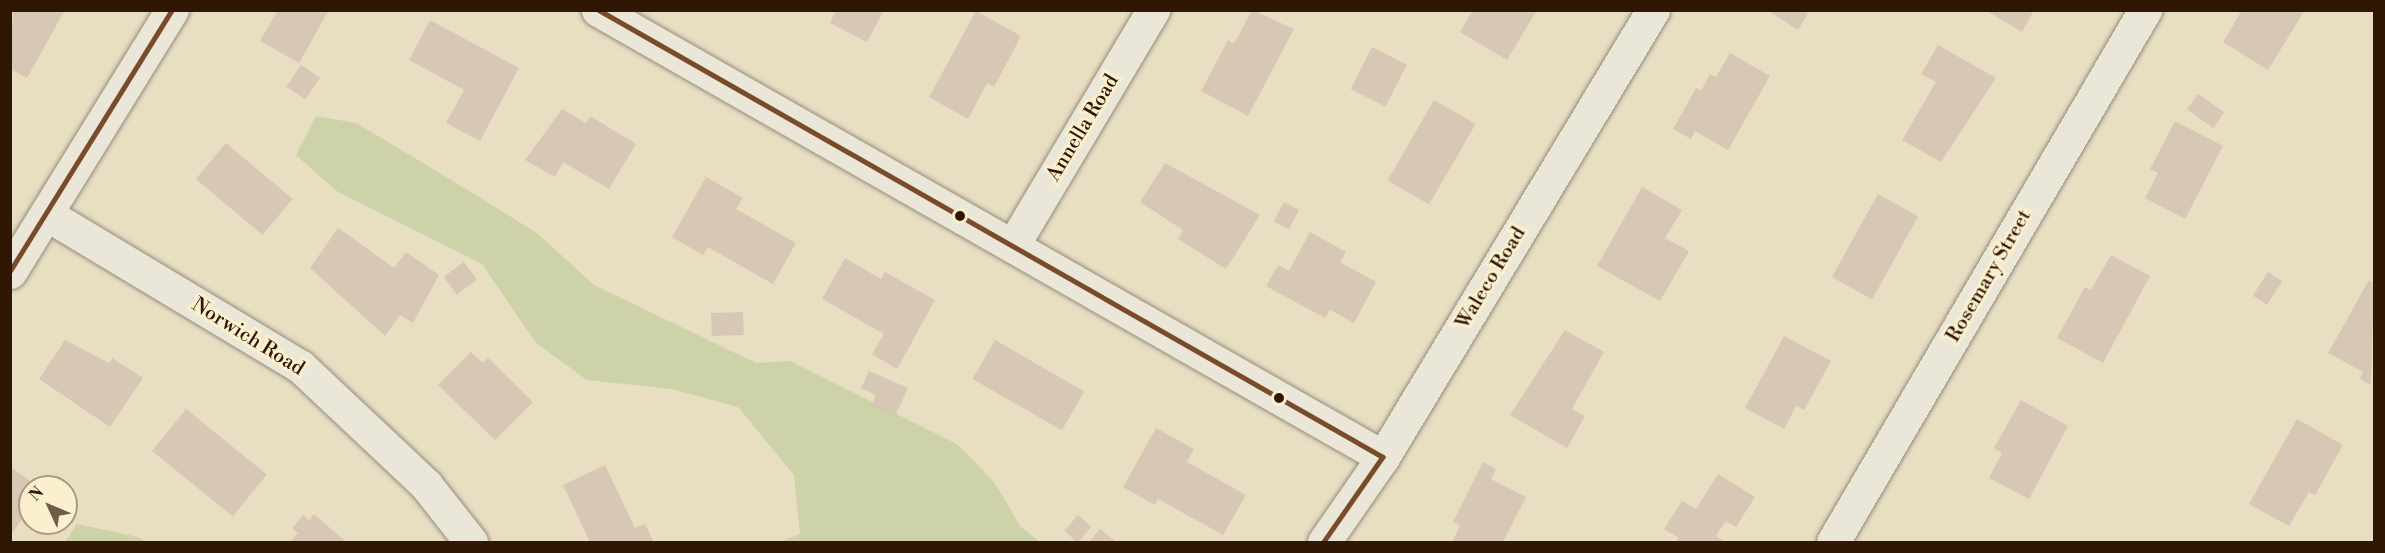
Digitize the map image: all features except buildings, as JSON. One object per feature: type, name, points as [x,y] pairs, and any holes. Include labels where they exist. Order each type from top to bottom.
[{"type":"street","points":[[10,272],[48,215],[172,10]]},
{"type":"street","points":[[598,10],[1383,457]]},
{"type":"street","name":"Annella Road","points":[[1014,245],[1153,10]]},
{"type":"street","name":"Waleco Road","points":[[1324,543],[1383,457],[1653,10]]},
{"type":"street","name":"Rosemary Street","points":[[1833,543],[2145,10]]},
{"type":"street","name":"Norwich Road","points":[[48,215],[301,367],[426,485],[471,543]]},
{"type":"green space","points":[[316,116],[356,123],[443,175],[537,233],[594,285],[756,363],[790,361],[957,444],[994,482],[1021,527],[1040,542],[780,542],[800,534],[794,475],[738,407],[672,389],[587,380],[536,343],[482,264],[338,192],[296,155]]},
{"type":"green space","points":[[78,524],[138,537],[147,542],[65,542],[70,535],[78,535]]},
{"type":"transit line","points":[[10,271],[172,10]]},
{"type":"transit line","points":[[599,10],[1383,457],[1324,542]]}]
